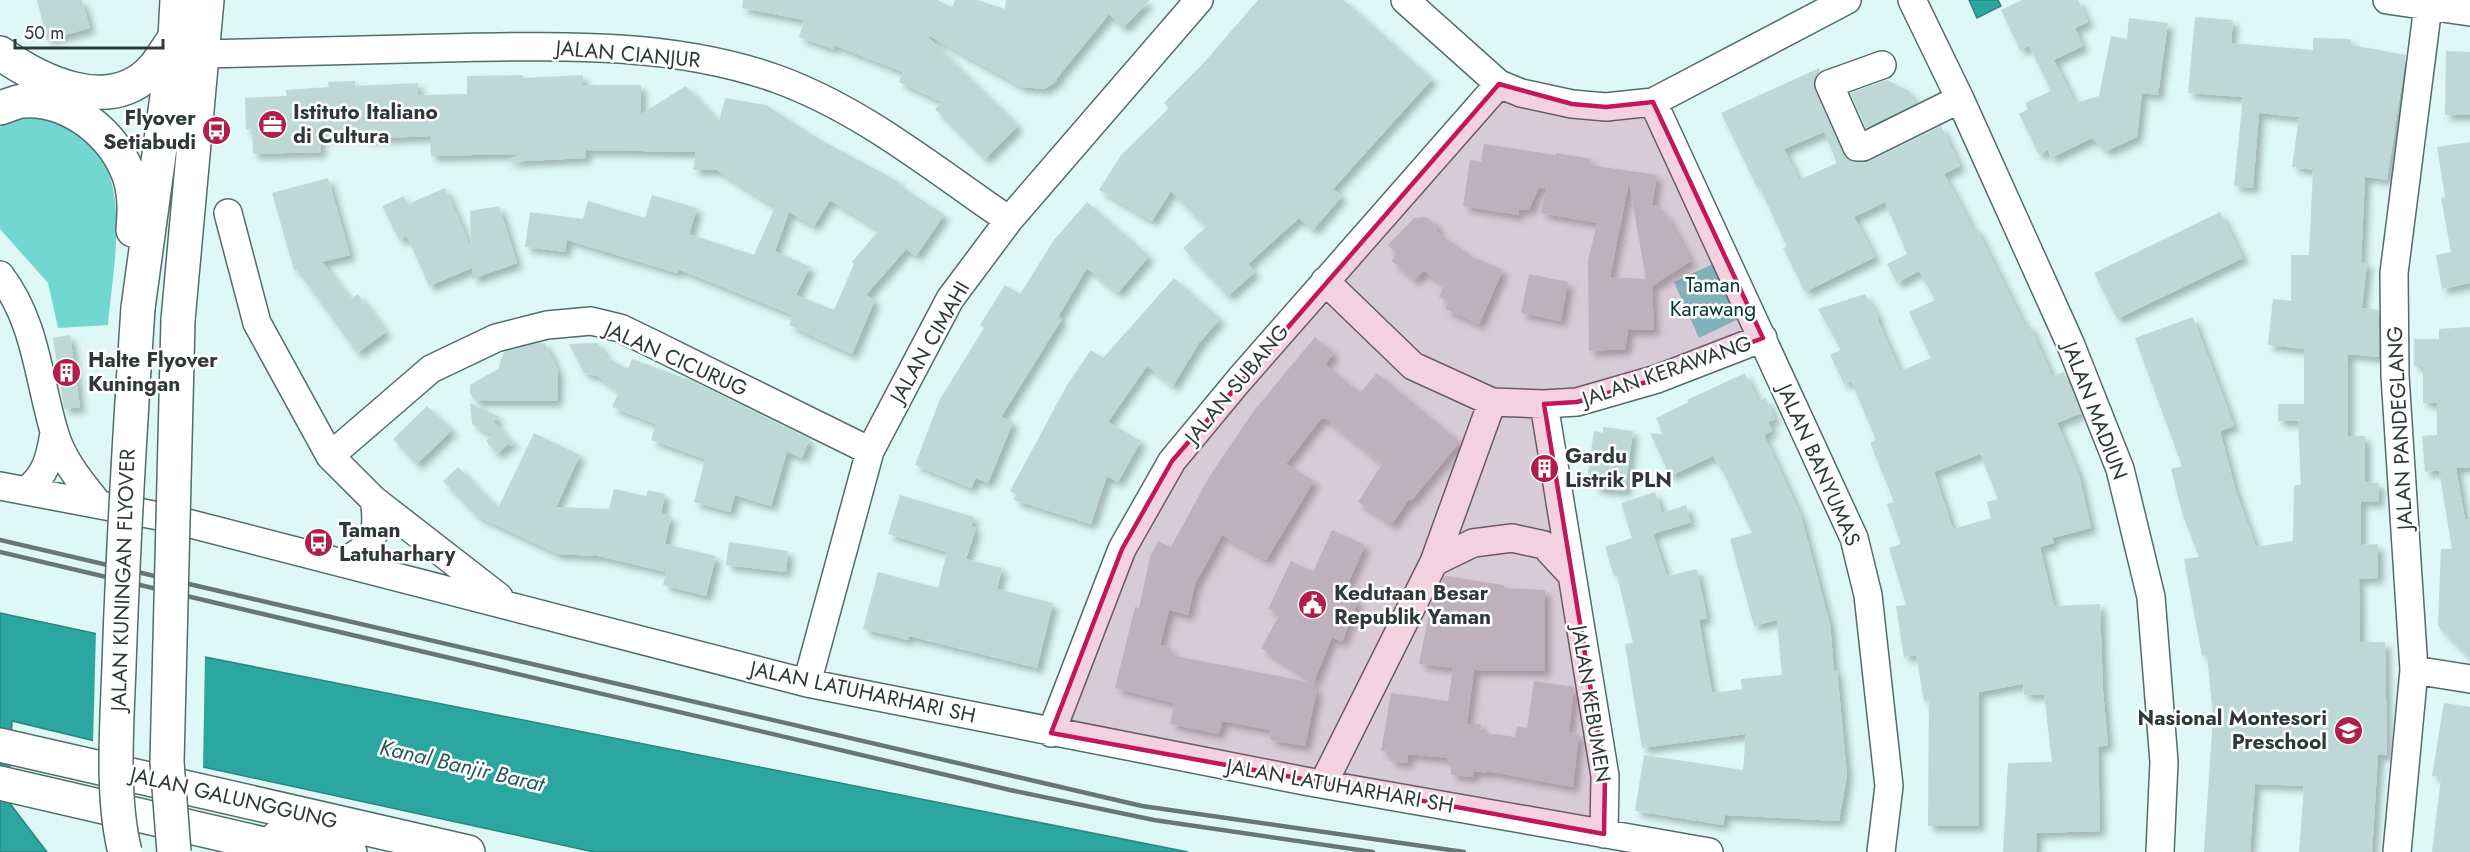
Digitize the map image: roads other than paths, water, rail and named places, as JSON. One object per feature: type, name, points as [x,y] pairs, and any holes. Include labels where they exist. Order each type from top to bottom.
[{"type":"main road","points":[[139,303],[175,38],[177,0]]},
{"type":"main road","points":[[174,852],[167,762],[178,320],[207,0]]},
{"type":"main road","points":[[0,52],[57,86],[89,92],[125,88],[149,73],[175,38]]},
{"type":"main road","points":[[0,108],[22,101],[46,103],[80,115],[99,130],[112,146],[133,192],[132,256],[139,303]]},
{"type":"main road","name":"JALAN KUNINGAN FLYOVER","points":[[125,852],[121,838],[117,754],[124,532],[139,303]]},
{"type":"main road","name":"JALAN GALUNGGUNG","points":[[0,745],[62,778],[298,852]]},
{"type":"main road","name":"JALAN GALUNGGUNG","points":[[0,783],[62,778],[468,852]]},
{"type":"street","name":"JALAN CIMAHI","points":[[807,682],[870,451],[950,299],[1010,220],[1199,0]]},
{"type":"street","points":[[1405,0],[1499,84],[1521,93],[1572,104],[1606,107],[1653,102],[1847,0]]},
{"type":"street","name":"JALAN MADIUN","points":[[1912,0],[1960,99],[2070,343],[2120,469],[2151,597],[2164,762],[2160,852]]},
{"type":"street","points":[[2387,0],[2470,12]]},
{"type":"street","name":"JALAN PANDEGLANG","points":[[2397,852],[2414,670],[2395,376],[2394,273],[2428,6]]},
{"type":"street","name":"JALAN CIANJUR","points":[[203,54],[527,46],[623,50],[702,59],[776,79],[829,101],[867,122],[1010,220]]},
{"type":"street","points":[[1882,65],[1829,84],[1860,148],[1960,99]]},
{"type":"street","name":"JALAN SUBANG","points":[[1051,733],[1122,549],[1172,461],[1499,84]]},
{"type":"street","name":"JALAN BANYUMAS","points":[[1653,102],[1854,538],[1868,595],[1889,786],[1881,852]]},
{"type":"street","points":[[228,213],[257,323],[330,456],[374,500],[507,603]]},
{"type":"street","points":[[0,275],[14,294],[30,329],[54,433],[70,467],[97,502]]},
{"type":"street","name":"JALAN KERAWANG","points":[[1325,282],[1413,366],[1492,402],[1544,404],[1577,402],[1657,379],[1763,338]]},
{"type":"street","name":"JALAN CICURUG","points":[[330,456],[430,369],[495,338],[547,326],[591,321],[620,328],[870,451]]},
{"type":"street","points":[[1323,784],[1434,562],[1492,402]]},
{"type":"street","name":"JALAN KEBUMEN","points":[[1544,404],[1605,776],[1604,834]]},
{"type":"street","points":[[13,488],[39,481],[46,469],[54,433]]},
{"type":"street","name":"JALAN LATUHARHARI SH","points":[[13,488],[97,502],[507,603],[807,682],[1051,733],[1709,852]]},
{"type":"street","points":[[342,562],[358,554],[370,543],[376,530],[374,500]]},
{"type":"street","points":[[1434,562],[1473,543],[1512,538],[1544,545],[1571,574]]},
{"type":"street","points":[[2414,670],[2470,680]]},
{"type":"street","points":[[0,757],[62,778],[353,852]]},
{"type":"street","points":[[0,771],[62,778],[412,852]]},
{"type":"water","points":[[1969,0],[1998,0],[2001,6],[1977,18]]},
{"type":"water","name":"Kanal Banjir Barat","points":[[0,613],[205,657],[1188,852],[594,852],[203,767],[12,721],[8,801],[47,852],[0,852]]},
{"type":"railway","points":[[0,540],[1142,806],[1464,852]]},
{"type":"railway","points":[[0,552],[1010,790],[1154,820],[1373,852]]},
{"type":"place","name":"Istituto Italiano di Cultura","points":[[272,124]]},
{"type":"place","name":"Flyover Setiabudi","points":[[217,130]]},
{"type":"place","name":"Halte Flyover Kuningan","points":[[67,372]]},
{"type":"place","name":"Gardu Listrik PLN","points":[[1544,468]]},
{"type":"place","name":"Taman Latuharhary","points":[[318,542]]},
{"type":"place","name":"Kedutaan Besar Republik Yaman","points":[[1313,605]]},
{"type":"place","name":"Nasional Montesori Preschool","points":[[2348,730]]},
{"type":"park label","name":"Taman Karawang","points":[[1713,297]]}]
